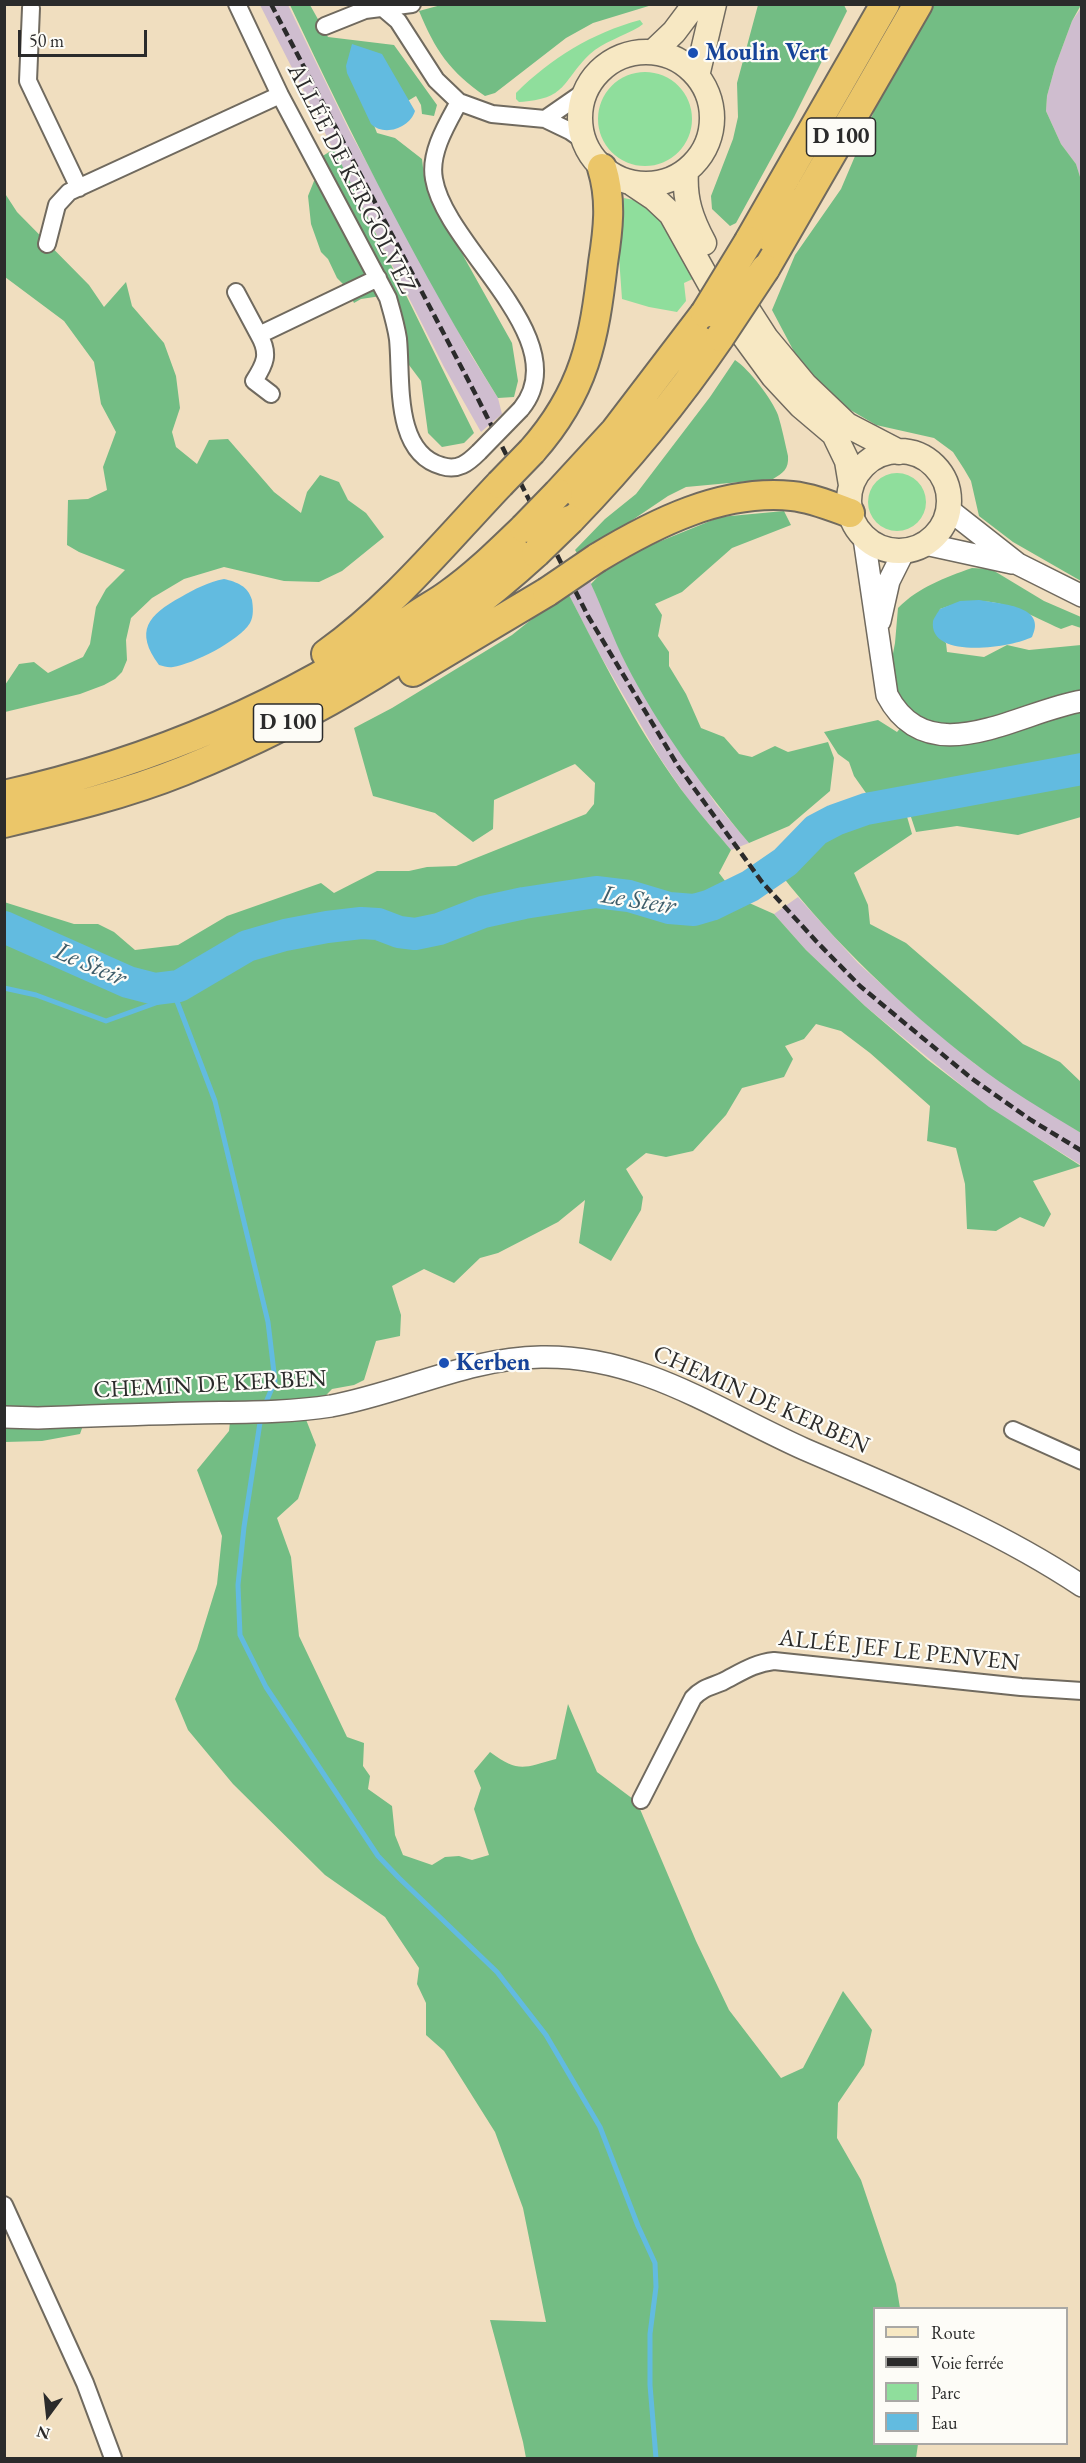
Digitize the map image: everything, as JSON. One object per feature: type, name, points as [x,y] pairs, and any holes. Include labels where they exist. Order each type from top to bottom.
[{"type":"highway","name":"D 100","points":[[182,771],[294,720],[393,664],[473,609],[530,540],[558,493],[615,431],[705,313],[885,4]]},
{"type":"highway","name":"D 100","points":[[4,795],[112,767],[211,730],[299,688],[450,594],[497,554],[570,520],[636,449],[675,401],[720,337],[765,269],[918,4]]},
{"type":"highway","name":"D 100","points":[[211,730],[310,666],[356,632],[414,577],[532,451],[561,415],[584,367],[597,311],[608,222],[608,193],[602,168]]},
{"type":"highway","name":"D 100","points":[[4,823],[106,797],[182,771],[318,718],[405,677],[597,558],[662,522],[727,502],[791,496],[817,501],[850,513]]},
{"type":"main road","points":[[653,52],[674,32],[695,4]]},
{"type":"main road","points":[[698,76],[714,4]]},
{"type":"main road","points":[[653,52],[678,60],[698,76],[709,95],[712,124],[704,150],[686,171],[661,182],[633,183],[616,178],[602,168],[588,151],[579,124],[584,92],[602,68],[614,59],[634,53],[653,52]]},
{"type":"main road","points":[[686,171],[686,197],[698,231],[766,338],[805,385],[848,425],[899,452]]},
{"type":"main road","points":[[633,183],[671,214],[724,309],[773,376],[801,406],[834,434],[847,461],[851,485]]},
{"type":"main road","points":[[899,452],[908,452],[923,458],[935,467],[944,479],[948,494],[948,509],[941,529],[914,548],[889,551],[864,538],[855,527],[850,513],[849,495],[857,472],[867,462],[879,455],[899,452]]},
{"type":"street","name":"ALLÉE DE KERGOLVEZ","points":[[237,4],[280,94],[388,298],[395,322],[405,419],[411,440],[421,455],[445,467],[463,465],[479,452],[533,394],[535,377],[527,334],[517,314],[455,225],[434,182],[437,152],[459,102]]},
{"type":"street","points":[[325,26],[356,12],[412,4]]},
{"type":"street","points":[[381,7],[406,32],[436,80],[459,102],[492,114],[545,119],[583,140]]},
{"type":"street","points":[[31,8],[28,81],[79,188]]},
{"type":"street","points":[[545,119],[584,92]]},
{"type":"street","points":[[47,244],[60,200],[79,188],[280,94]]},
{"type":"street","points":[[259,334],[378,279]]},
{"type":"street","points":[[236,292],[259,334],[267,355],[254,381],[271,394]]},
{"type":"street","points":[[948,509],[1018,564],[1082,596]]},
{"type":"street","points":[[864,538],[887,695],[894,708],[911,724],[932,733],[963,734],[981,731],[1082,701]]},
{"type":"street","points":[[878,633],[885,592],[914,548],[1018,564]]},
{"type":"street","name":"CHEMIN DE KERBEN","points":[[4,1417],[38,1418],[298,1410],[372,1397],[489,1363],[541,1357],[592,1362],[658,1378],[804,1448],[914,1495],[978,1526],[1082,1586]]},
{"type":"street","points":[[1012,1430],[1082,1461]]},
{"type":"street","name":"ALLÉE JEF LE PENVEN","points":[[641,1800],[693,1698],[704,1688],[720,1683],[760,1662],[774,1660],[1021,1687],[1082,1691]]},
{"type":"street","points":[[4,2205],[85,2383],[113,2458]]},
{"type":"shaded area","points":[[260,5],[288,5],[349,130],[471,355],[498,398],[502,414],[481,432],[444,367]]},
{"type":"shaded area","points":[[1081,8],[1081,180],[1076,164],[1061,144],[1046,111],[1047,96],[1055,67],[1072,21]]},
{"type":"shaded area","points":[[588,576],[626,664],[659,719],[716,804],[749,843],[731,850],[690,802],[660,758],[596,648],[567,591]]},
{"type":"shaded area","points":[[798,897],[858,963],[911,1011],[975,1064],[1081,1133],[1081,1165],[989,1108],[865,1006],[806,950],[774,914]]},
{"type":"green space","points":[[290,5],[310,5],[328,37],[394,45],[437,105],[434,116],[422,114],[421,105],[416,96],[401,105],[368,110],[377,133],[395,138],[422,159],[424,176],[465,259],[512,343],[518,381],[514,397],[498,398],[441,302],[363,155]]},
{"type":"green space","points":[[441,5],[652,5],[593,23],[566,38],[495,93],[485,96],[453,69],[438,49],[425,25],[419,11]]},
{"type":"green space","points":[[758,5],[844,5],[847,11],[794,117],[736,223],[730,226],[712,209],[711,196],[733,139],[738,117],[737,83]]},
{"type":"green space","points":[[932,5],[1081,5],[1072,21],[1055,67],[1047,96],[1046,111],[1061,144],[1076,164],[1081,180],[1081,581],[1013,542],[979,516],[971,481],[953,452],[934,438],[876,425],[835,401],[799,361],[772,310],[795,255],[841,189],[881,95]]},
{"type":"green space","points":[[640,20],[643,24],[639,27],[590,54],[555,93],[535,100],[519,102],[516,99],[516,93],[529,80],[573,48],[605,32]]},
{"type":"green space","points":[[636,72],[654,72],[679,85],[689,101],[692,119],[689,137],[679,153],[654,166],[636,166],[611,153],[598,128],[598,110],[611,85]]},
{"type":"green space","points":[[334,149],[474,433],[464,443],[442,447],[428,433],[421,381],[409,365],[407,346],[381,296],[361,299],[354,303],[346,287],[337,278],[328,259],[321,252],[311,224],[308,196],[314,181],[333,179],[321,157]]},
{"type":"green space","points":[[4,192],[17,212],[89,285],[104,307],[126,282],[132,306],[164,343],[176,376],[180,408],[172,432],[176,447],[197,464],[209,440],[228,439],[274,492],[301,513],[307,492],[320,475],[339,482],[348,500],[366,513],[384,537],[342,571],[319,582],[284,581],[224,567],[184,579],[152,598],[131,618],[126,640],[127,660],[122,672],[115,679],[80,694],[5,712],[5,685],[19,664],[34,662],[48,673],[83,657],[90,644],[96,607],[106,589],[125,570],[67,545],[68,500],[88,499],[107,490],[103,467],[116,432],[101,404],[94,362],[64,321],[5,277]]},
{"type":"green space","points":[[624,198],[638,201],[659,215],[697,277],[684,283],[686,301],[677,312],[622,299],[618,243]]},
{"type":"green space","points":[[735,360],[760,385],[778,415],[788,456],[785,470],[773,479],[686,487],[668,496],[579,556],[575,550],[605,519],[636,494],[710,397]]},
{"type":"green space","points":[[897,473],[908,475],[918,481],[924,491],[926,502],[924,513],[918,523],[908,529],[897,531],[886,529],[876,523],[870,513],[868,502],[870,491],[876,481],[886,475]]},
{"type":"green space","points":[[784,511],[791,525],[732,548],[682,592],[655,604],[662,615],[658,636],[669,652],[669,666],[686,694],[701,728],[724,737],[739,754],[752,757],[775,746],[788,752],[828,742],[834,758],[830,791],[789,826],[749,843],[715,801],[667,734],[626,664],[591,584],[608,566],[629,554],[720,517]]},
{"type":"green space","points":[[972,568],[991,569],[1044,601],[1081,617],[1081,628],[1072,625],[1061,629],[1002,604],[973,601],[940,609],[936,633],[946,643],[947,652],[984,657],[1007,645],[1029,650],[1081,645],[1081,817],[1018,835],[957,826],[916,832],[909,811],[896,791],[866,793],[854,776],[849,762],[838,754],[824,732],[878,720],[897,732],[903,725],[930,724],[895,700],[890,669],[898,608],[923,589]]},
{"type":"green space","points":[[567,591],[624,699],[655,751],[690,801],[731,850],[719,873],[738,898],[774,914],[806,950],[865,1006],[928,1060],[989,1107],[1081,1166],[1033,1181],[1051,1214],[1044,1227],[1020,1217],[996,1231],[967,1229],[965,1184],[956,1148],[927,1141],[930,1106],[870,1053],[841,1031],[816,1024],[804,1039],[785,1046],[793,1059],[784,1077],[742,1088],[726,1115],[693,1151],[666,1157],[646,1153],[626,1169],[643,1197],[641,1210],[611,1261],[579,1243],[585,1200],[558,1222],[498,1253],[480,1258],[454,1283],[424,1269],[392,1286],[401,1315],[400,1336],[376,1341],[364,1380],[354,1385],[332,1389],[305,1417],[316,1445],[298,1499],[277,1518],[291,1557],[299,1636],[347,1737],[364,1743],[363,1766],[370,1776],[368,1789],[392,1806],[395,1835],[403,1855],[432,1865],[445,1857],[459,1856],[472,1860],[489,1855],[474,1809],[481,1788],[474,1771],[490,1752],[508,1763],[522,1767],[556,1759],[568,1704],[597,1772],[637,1802],[696,1941],[729,2010],[781,2078],[803,2068],[843,1991],[872,2030],[864,2065],[838,2103],[837,2138],[861,2180],[896,2284],[900,2307],[873,2307],[873,2445],[918,2445],[916,2458],[526,2458],[490,2320],[546,2322],[523,2208],[495,2132],[444,2051],[426,2035],[426,2003],[417,1984],[419,1968],[385,1917],[325,1875],[233,1784],[188,1730],[175,1699],[197,1649],[217,1584],[222,1536],[197,1470],[229,1431],[232,1404],[89,1408],[80,1434],[42,1441],[5,1442],[4,902],[74,924],[98,924],[114,932],[135,950],[178,945],[227,916],[321,883],[334,893],[377,871],[409,871],[427,867],[456,866],[586,814],[594,804],[595,783],[575,764],[494,800],[493,829],[473,842],[435,813],[373,796],[354,728],[392,708],[512,635]]},
{"type":"green space","points":[[904,806],[912,834],[854,873],[868,905],[870,924],[906,943],[1023,1044],[1060,1062],[1081,1082],[1081,1133],[1000,1082],[921,1020],[846,949],[779,872],[826,839]]},
{"type":"water","points":[[352,44],[382,54],[415,111],[408,122],[402,126],[383,130],[371,124],[347,73],[346,66]]},
{"type":"water","points":[[224,579],[241,585],[248,591],[252,600],[253,612],[250,623],[236,637],[203,657],[173,667],[159,665],[147,643],[146,633],[153,617],[160,610],[191,591]]},
{"type":"water","points":[[979,600],[1009,605],[1028,612],[1035,626],[1032,637],[1008,644],[974,648],[944,642],[935,634],[933,621],[940,609],[960,601]]},
{"type":"waterway","name":"Le Steir","points":[[4,927],[128,982],[155,989],[179,986],[247,946],[285,935],[327,927],[361,923],[378,924],[399,932],[415,934],[439,929],[483,912],[596,892],[629,896],[669,908],[694,910],[711,905],[750,886],[785,862],[816,830],[835,820],[866,809],[1082,769]]},
{"type":"waterway","name":"Le Steir","points":[[4,988],[36,995],[106,1021],[175,996],[179,986]]},
{"type":"waterway","points":[[175,996],[215,1101],[268,1322],[275,1381],[264,1407]]},
{"type":"waterway","points":[[261,1416],[244,1527],[238,1585],[240,1635],[266,1687],[378,1856],[497,1972],[546,2035],[600,2127],[638,2226],[655,2263],[656,2287],[650,2334],[650,2385],[656,2458]]},
{"type":"railway","points":[[271,4],[477,397],[588,616],[678,766],[762,882],[860,986],[971,1078],[1031,1120],[1082,1151]]},
{"type":"place","name":"Moulin Vert","points":[[693,53]]},
{"type":"place","name":"Kerben","points":[[444,1363]]}]
